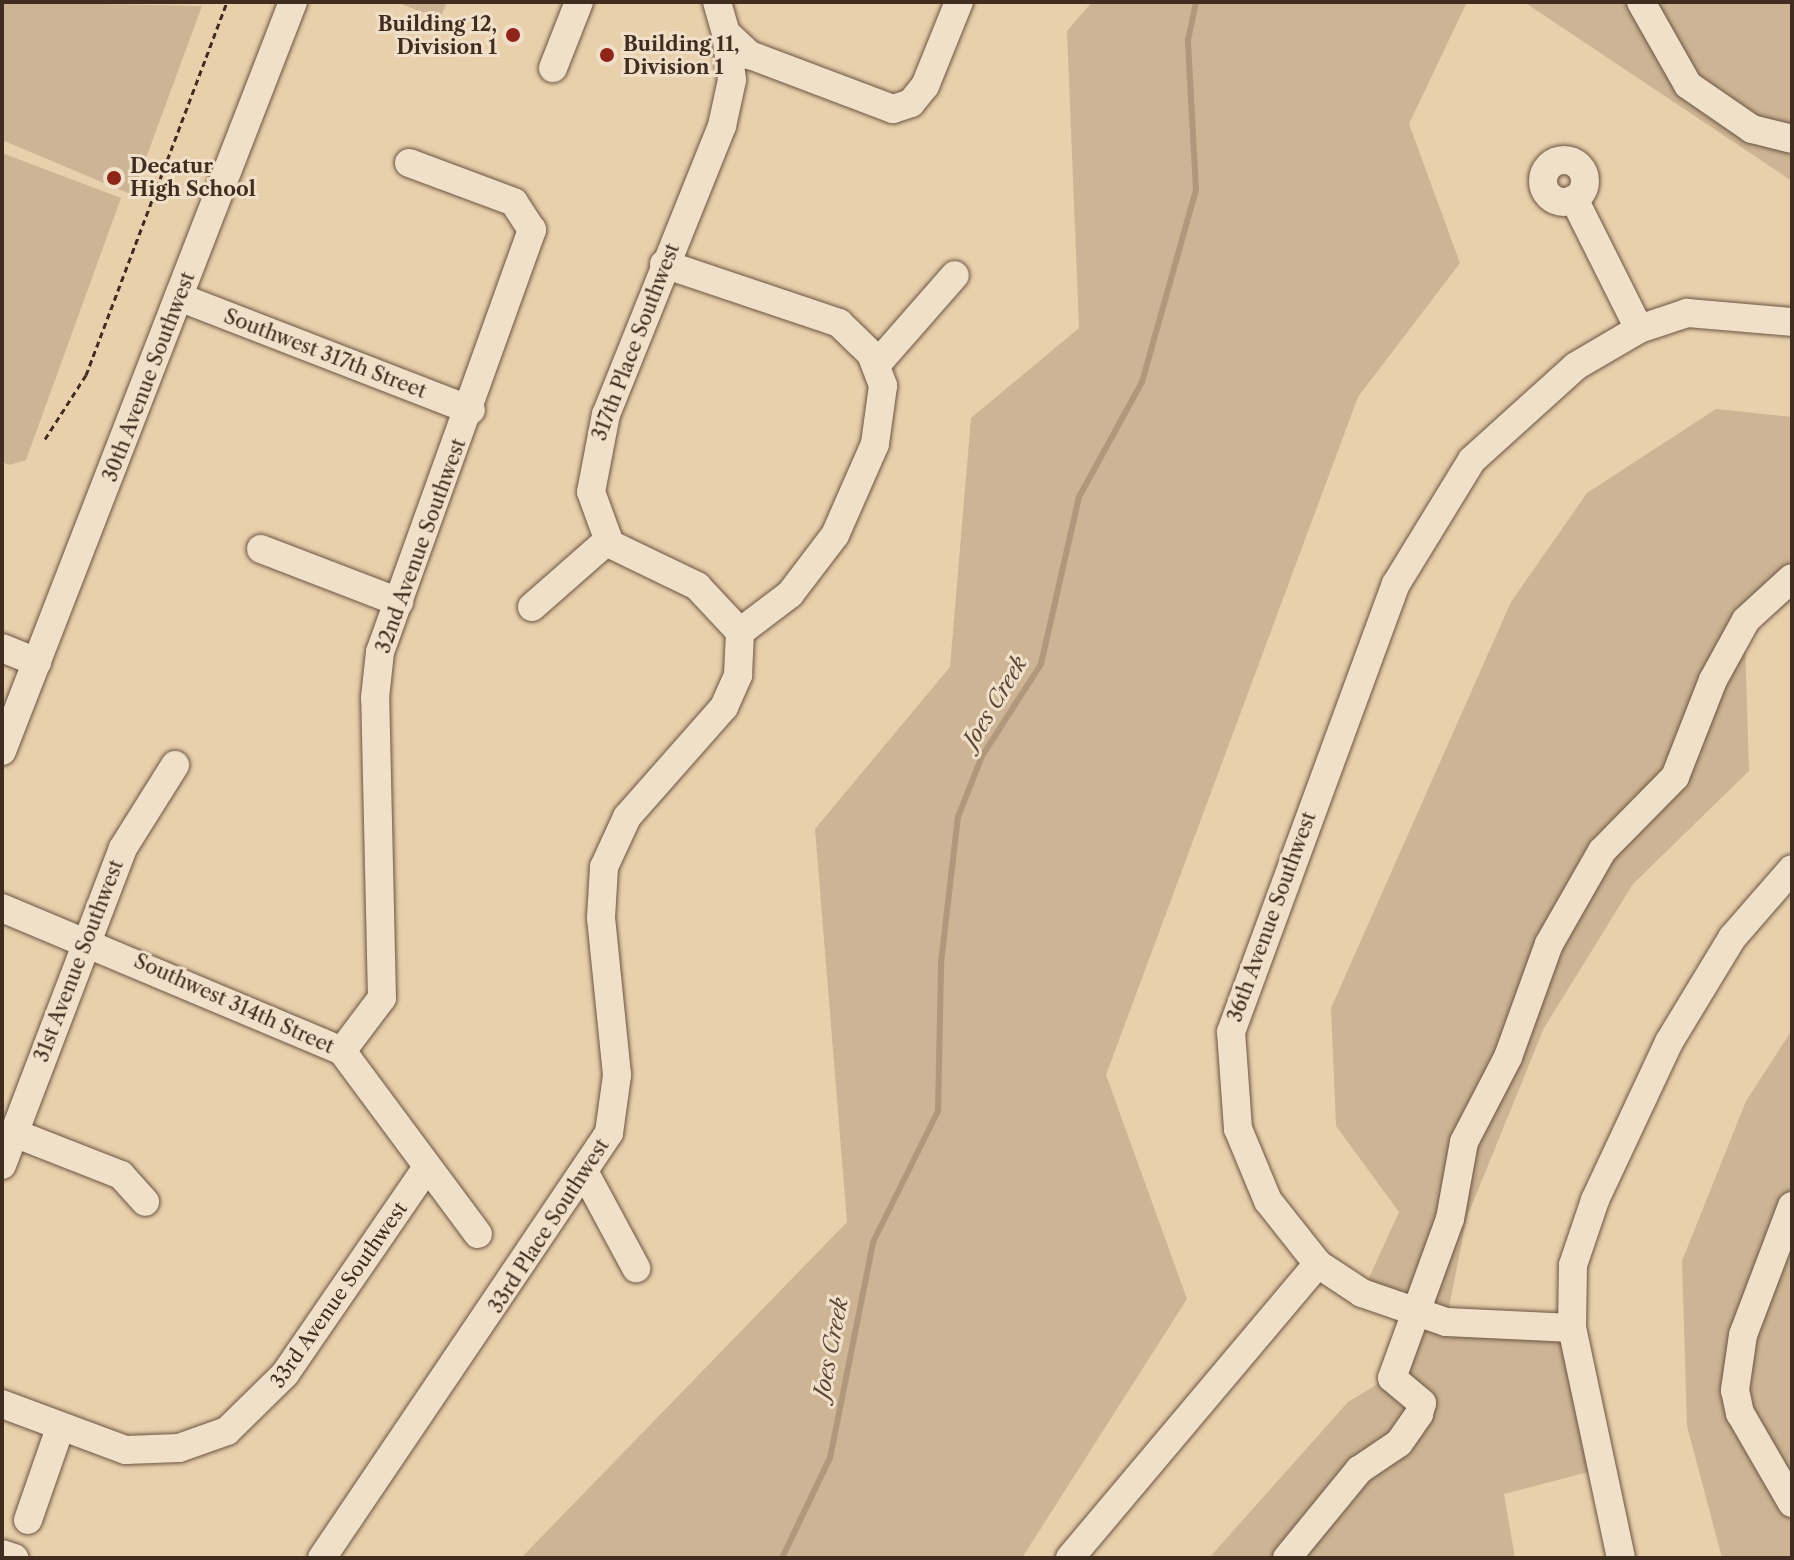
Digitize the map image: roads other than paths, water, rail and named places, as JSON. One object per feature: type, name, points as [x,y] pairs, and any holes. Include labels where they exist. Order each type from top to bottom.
[{"type":"street","name":"30th Avenue Southwest","points":[[2,751],[293,2]]},
{"type":"street","points":[[553,68],[579,2]]},
{"type":"street","name":"317th Place Southwest","points":[[607,541],[592,507],[594,458],[664,264],[725,115],[732,80],[726,33],[717,2]]},
{"type":"street","points":[[726,33],[750,55],[883,108],[911,103],[931,74],[959,2]]},
{"type":"street","points":[[1641,2],[1688,85],[1752,129],[1792,139]]},
{"type":"street","name":"32nd Avenue Southwest","points":[[342,1051],[382,998],[375,698],[380,652],[471,410],[532,230],[514,202],[409,163]]},
{"type":"street","points":[[1574,199],[1639,329]]},
{"type":"street","points":[[532,607],[607,541],[697,586],[740,632],[790,594],[835,535],[882,418],[877,364],[858,337],[832,319],[664,264]]},
{"type":"street","points":[[877,364],[955,275]]},
{"type":"street","name":"Southwest 317th Street","points":[[179,297],[471,410]]},
{"type":"street","name":"36th Avenue Southwest","points":[[1572,1328],[1446,1322],[1362,1293],[1318,1264],[1268,1201],[1238,1129],[1229,1068],[1244,984],[1396,584],[1431,521],[1472,460],[1519,414],[1576,366],[1639,329],[1687,313],[1792,322]]},
{"type":"street","points":[[261,549],[399,602]]},
{"type":"street","points":[[1287,1558],[1359,1470],[1399,1443],[1419,1414],[1422,1403],[1392,1378],[1450,1219],[1468,1131],[1508,1057],[1559,922],[1616,833],[1668,789],[1730,645],[1752,611],[1792,578]]},
{"type":"street","name":"33rd Place Southwest","points":[[322,1558],[586,1175],[609,1133],[617,1100],[601,918],[604,867],[627,817],[724,707],[738,675],[740,632]]},
{"type":"street","points":[[2,648],[37,662]]},
{"type":"street","name":"31st Avenue Southwest","points":[[2,1165],[85,940],[132,827],[175,765]]},
{"type":"street","points":[[1621,1558],[1572,1328],[1573,1265],[1634,1110],[1732,938],[1792,869]]},
{"type":"street","name":"Southwest 314th Street","points":[[2,908],[85,940],[342,1051],[426,1169],[478,1234]]},
{"type":"street","points":[[14,1133],[121,1175],[145,1202]]},
{"type":"street","name":"33rd Avenue Southwest","points":[[2,1404],[60,1428],[152,1452],[208,1440],[247,1417],[285,1374],[426,1169]]},
{"type":"street","points":[[586,1175],[636,1268]]},
{"type":"street","points":[[1792,1206],[1743,1335],[1735,1390],[1738,1409],[1792,1503]]},
{"type":"street","points":[[1070,1558],[1318,1264]]},
{"type":"street","points":[[28,1520],[60,1428]]},
{"type":"street","points":[[2,1554],[14,1558]]},
{"type":"waterway","name":"Joes Creek","points":[[782,1558],[830,1458],[873,1242],[938,1111],[941,963],[958,817],[982,756],[1041,664],[1079,497],[1142,382],[1196,190],[1188,40],[1196,2]]},
{"type":"place","name":"Building 12, Division 1","points":[[513,35]]},
{"type":"place","name":"Building 11, Division 1","points":[[607,55]]},
{"type":"place","name":"Decatur High School","points":[[114,178]]}]
